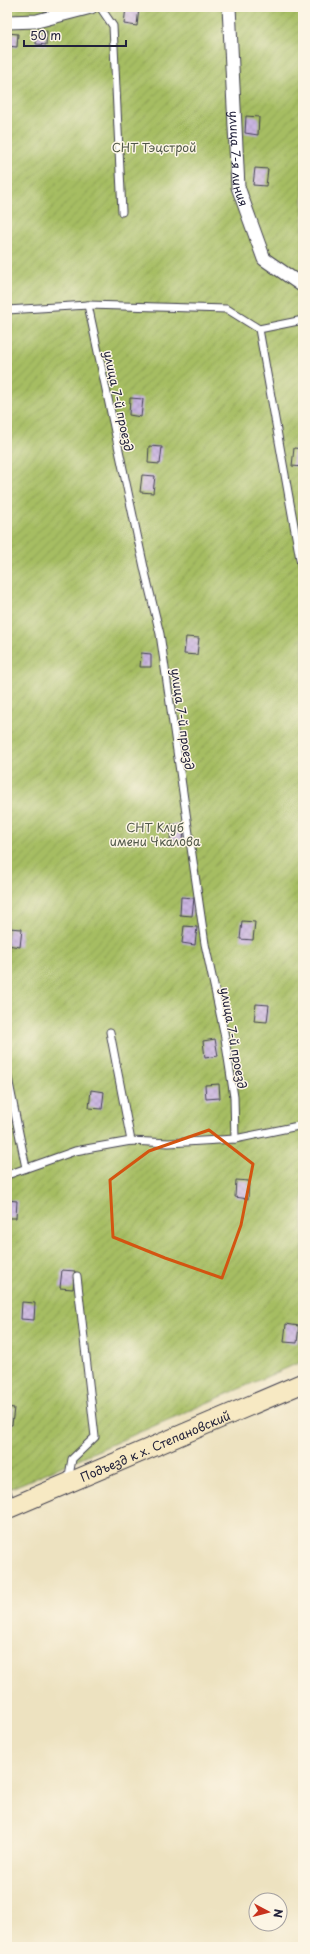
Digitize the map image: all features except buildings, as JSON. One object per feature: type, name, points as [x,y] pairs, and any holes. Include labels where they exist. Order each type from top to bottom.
[{"type":"street","points":[[7,22],[37,21],[91,7]]},
{"type":"street","name":"улица 7-я линия","points":[[229,7],[238,187],[264,259],[303,286]]},
{"type":"street","name":"Подъезд к х. Степановский","points":[[9,1502],[67,1484],[303,1383]]},
{"type":"lane","points":[[100,7],[113,26],[122,212]]},
{"type":"lane","points":[[7,310],[88,305],[228,309],[259,330],[303,576]]},
{"type":"lane","name":"улица 7-й проезд","points":[[88,305],[145,572],[160,634],[205,944],[225,1039],[234,1098],[235,1139]]},
{"type":"lane","points":[[259,330],[303,320]]},
{"type":"lane","points":[[110,1032],[131,1141]]},
{"type":"lane","points":[[7,1073],[26,1168]]},
{"type":"lane","points":[[7,1175],[75,1151],[131,1141],[169,1142],[235,1139],[303,1125]]},
{"type":"lane","points":[[67,1484],[72,1459],[95,1437],[77,1276]]},
{"type":"highlighted area","points":[[209,1130],[253,1164],[241,1225],[222,1278],[165,1258],[113,1237],[110,1180],[149,1151]]},
{"type":"green space","name":"СНТ Клуб имени Чкалова","points":[[7,7],[303,7],[303,1361],[7,1490]]},
{"type":"park label","name":"СНТ Тэцстрой","points":[[154,147]]}]
